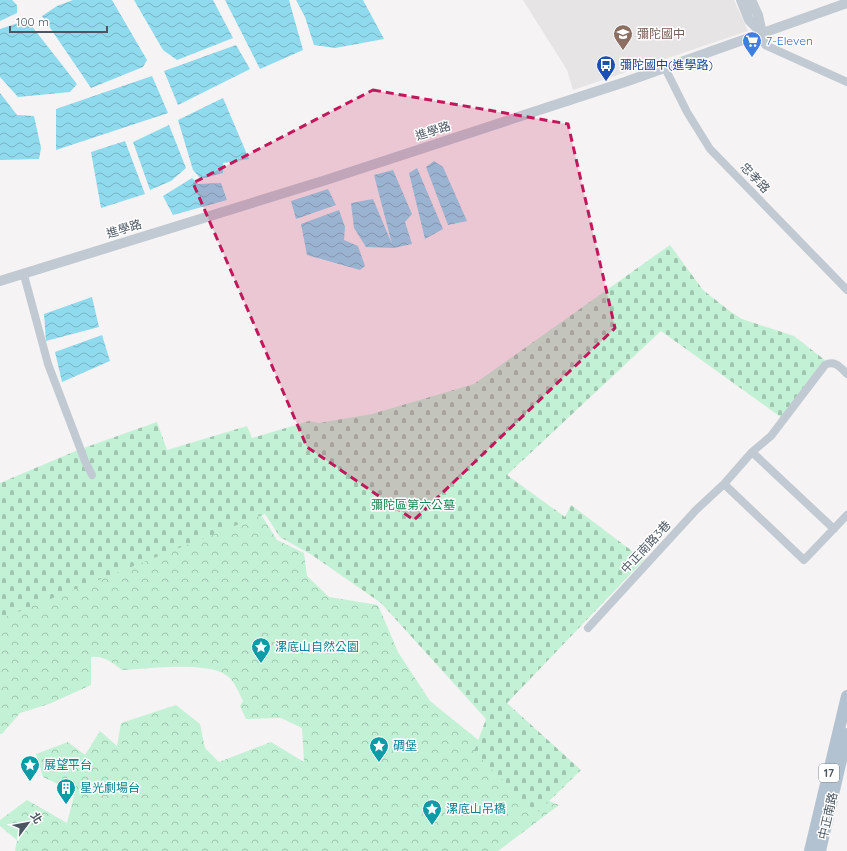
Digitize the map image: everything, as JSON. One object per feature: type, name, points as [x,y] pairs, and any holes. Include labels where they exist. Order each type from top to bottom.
[{"type":"main road","name":"中正南路","points":[[810,851],[847,696]]},
{"type":"main road","name":"中正南路","points":[[820,851],[847,734]]},
{"type":"street","points":[[741,0],[749,20],[762,33]]},
{"type":"street","points":[[751,0],[758,15],[765,45],[847,82]]},
{"type":"street","name":"進學路","points":[[0,281],[24,275],[326,180],[665,68],[847,3]]},
{"type":"street","name":"忠孝路","points":[[665,68],[686,112],[710,149],[847,290]]},
{"type":"street","points":[[24,275],[48,364],[92,476]]},
{"type":"street","name":"中正南路3巷","points":[[588,628],[696,510],[724,484],[752,452],[780,427],[824,365],[829,363],[837,364],[847,374]]},
{"type":"street","points":[[752,452],[834,528]]},
{"type":"street","points":[[724,484],[804,560],[847,515]]},
{"type":"highlighted area","points":[[373,90],[568,124],[615,328],[414,520],[307,447],[193,183]]},
{"type":"shaded area","name":"彌陀國中","points":[[523,0],[734,0],[748,31],[573,90],[567,70]]},
{"type":"green space","name":"彌陀區第六公墓","points":[[670,245],[703,290],[731,312],[742,319],[794,336],[826,361],[782,418],[661,331],[507,475],[565,517],[571,505],[644,560],[507,703],[581,770],[537,813],[474,752],[486,719],[381,603],[312,555],[280,537],[265,514],[0,619],[0,483],[78,450],[157,422],[167,450],[247,426],[252,438],[309,421],[319,423],[372,414],[474,384]]},
{"type":"green space","name":"漯底山自然公園","points":[[256,476],[262,516],[277,540],[304,553],[307,576],[329,597],[378,605],[398,652],[430,701],[477,739],[508,770],[508,784],[559,805],[498,851],[15,851],[17,840],[0,826],[0,820],[27,800],[67,823],[75,792],[43,777],[36,754],[68,742],[85,755],[100,731],[117,746],[121,723],[176,705],[200,724],[205,748],[219,762],[271,742],[304,762],[302,728],[281,718],[246,719],[240,706],[243,701],[234,683],[226,675],[205,668],[191,667],[161,667],[122,670],[108,660],[100,657],[91,657],[91,685],[49,704],[20,713],[2,734],[0,734],[0,614]]},
{"type":"water","points":[[0,0],[12,0],[17,5],[17,13],[0,21]]},
{"type":"water","points":[[73,0],[112,0],[147,60],[143,67],[91,88],[42,16],[57,6]]},
{"type":"water","points":[[134,0],[213,0],[233,38],[177,60],[163,50]]},
{"type":"water","points":[[225,0],[289,0],[303,50],[260,69]]},
{"type":"water","points":[[296,0],[363,0],[384,39],[335,48],[314,45],[305,17]]},
{"type":"water","points":[[27,20],[77,84],[70,92],[18,97],[0,77],[0,29]]},
{"type":"water","points":[[236,45],[250,69],[178,105],[164,71]]},
{"type":"water","points":[[152,76],[168,113],[56,150],[56,109]]},
{"type":"water","points":[[0,93],[17,115],[34,116],[41,148],[39,159],[0,160]]},
{"type":"water","points":[[223,98],[249,159],[223,163],[223,173],[201,179],[193,170],[178,120]]},
{"type":"water","points":[[169,125],[186,168],[171,181],[150,190],[133,142]]},
{"type":"water","points":[[125,141],[145,194],[101,208],[91,152]]},
{"type":"water","points":[[434,161],[443,167],[467,221],[448,225],[426,167]]},
{"type":"water","points":[[417,168],[443,229],[425,239],[409,173]]},
{"type":"water","points":[[393,170],[412,214],[405,222],[412,244],[394,248],[366,247],[354,228],[351,203],[373,199],[392,244],[374,175]]},
{"type":"water","points":[[192,178],[198,184],[221,183],[227,200],[173,215],[163,196]]},
{"type":"water","points":[[328,189],[336,205],[296,219],[291,201]]},
{"type":"water","points":[[339,210],[345,227],[344,240],[358,246],[365,266],[360,270],[307,255],[301,224]]},
{"type":"water","points":[[92,297],[99,327],[46,341],[44,314]]},
{"type":"water","points":[[102,335],[110,361],[62,382],[55,352]]},
{"type":"place","name":"彌陀國中","points":[[623,51]]},
{"type":"place","name":"7-Eleven","points":[[752,58]]},
{"type":"place","name":"彌陀國中(進學路)","points":[[606,82]]},
{"type":"place","name":"漯底山自然公園","points":[[261,664]]},
{"type":"place","name":"碉堡","points":[[379,763]]},
{"type":"place","name":"展望平台","points":[[30,782]]},
{"type":"place","name":"星光劇場台","points":[[66,805]]},
{"type":"place","name":"漯底山吊橋","points":[[432,826]]}]
